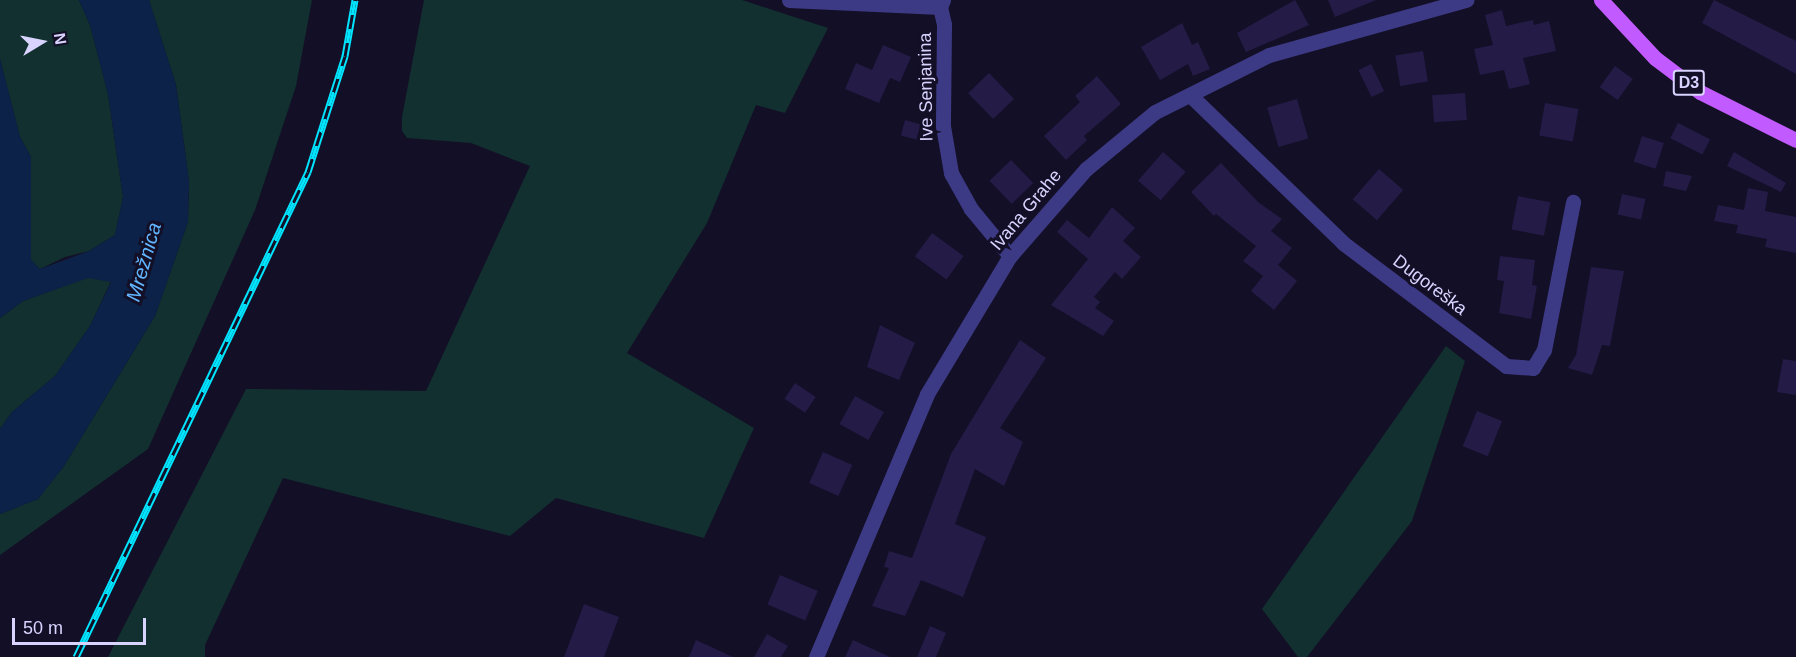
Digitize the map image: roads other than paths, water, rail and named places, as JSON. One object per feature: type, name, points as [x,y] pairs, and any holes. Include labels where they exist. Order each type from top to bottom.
[{"type":"main road","name":"D3","points":[[1601,0],[1655,58],[1700,92],[1796,140]]},
{"type":"street","name":"Ive Senjanina","points":[[789,0],[942,3],[944,25],[943,126],[951,173],[971,209],[1010,256]]},
{"type":"street","name":"Ivana Grahe","points":[[816,657],[927,394],[1010,256],[1086,169],[1155,112],[1269,55],[1466,0]]},
{"type":"street","name":"Dugoreška","points":[[1190,94],[1343,243],[1506,366],[1533,368],[1544,350],[1574,202]]},
{"type":"water","name":"Mrežnica","points":[[79,0],[149,0],[176,85],[189,181],[188,222],[155,316],[64,466],[38,499],[0,514],[0,429],[12,412],[55,376],[90,326],[111,282],[88,278],[23,301],[0,318],[0,59],[20,137],[31,157],[31,260],[40,269],[89,251],[115,235],[123,197],[108,94],[90,25]]},
{"type":"railway","points":[[76,657],[308,172],[345,56],[355,0]]}]
